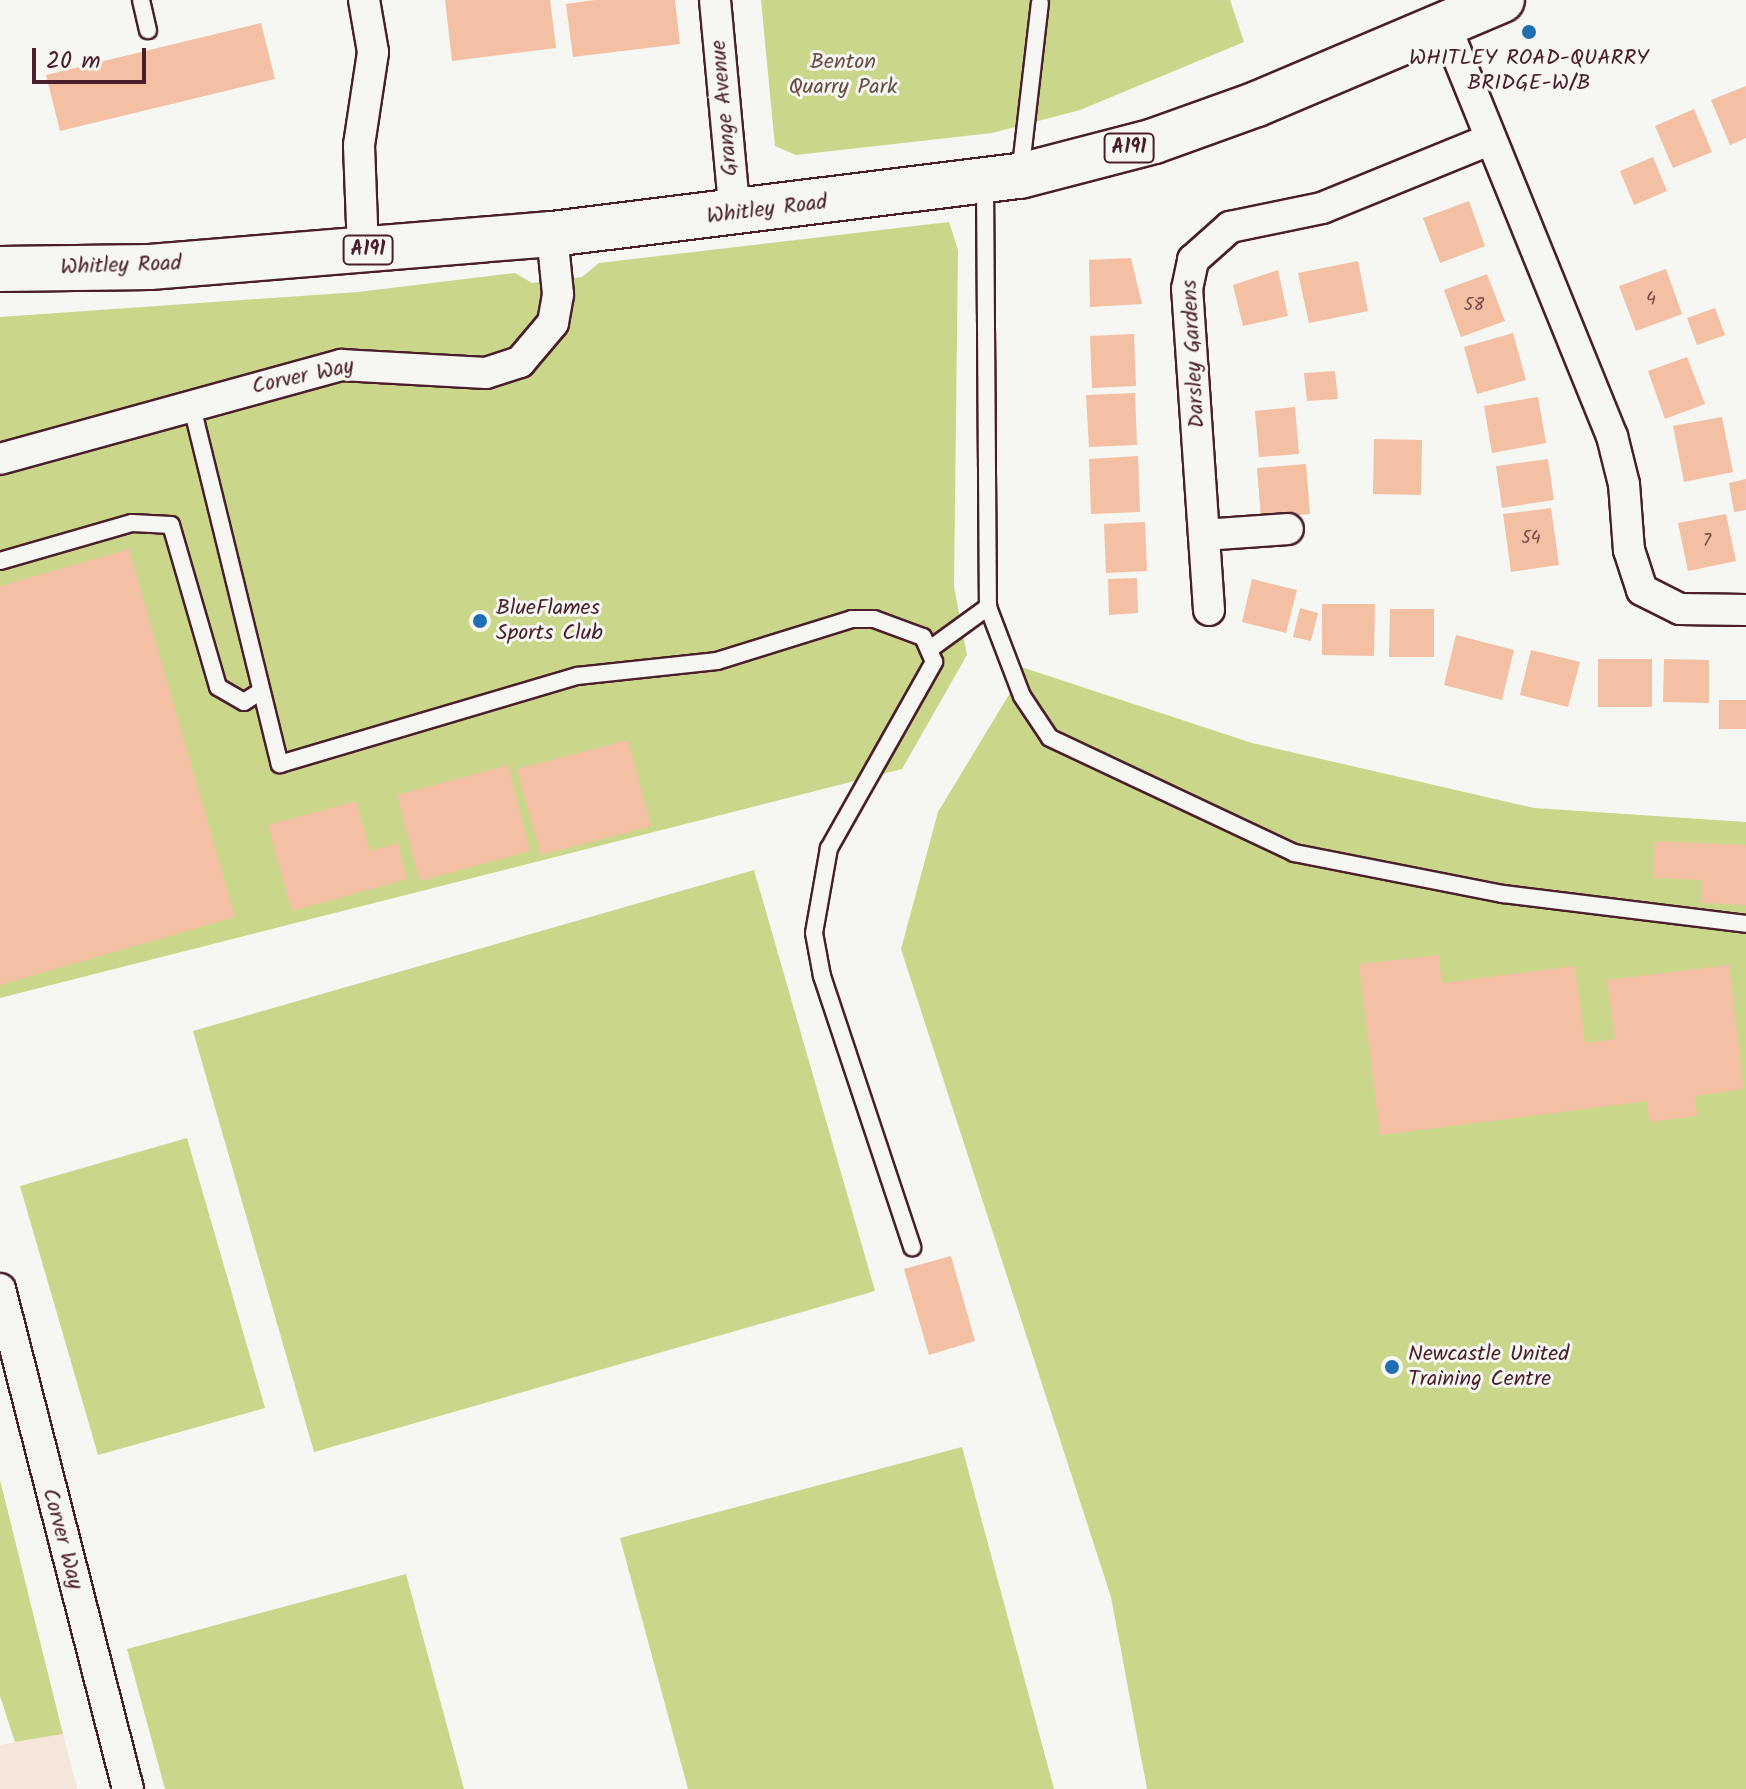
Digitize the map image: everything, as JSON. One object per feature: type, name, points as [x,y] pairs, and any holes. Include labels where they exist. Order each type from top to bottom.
[{"type":"main road","name":"Whitley Road","points":[[0,269],[150,267],[552,234],[735,215],[1002,179],[1168,136],[1502,0]]},
{"type":"street","points":[[363,250],[359,145],[373,52],[364,0]]},
{"type":"street","name":"Grange Avenue","points":[[715,0],[735,215]]},
{"type":"street","points":[[1445,25],[1489,140],[1612,436],[1624,484],[1629,550],[1642,590],[1680,609],[1746,610]]},
{"type":"street","name":"Darsley Gardens","points":[[1209,610],[1187,289],[1202,246],[1230,227],[1312,212],[1489,140]]},
{"type":"street","name":"Corver Way","points":[[0,459],[191,403],[341,365],[486,373],[520,362],[553,323],[558,294],[552,234]]},
{"type":"street","points":[[1204,535],[1288,529]]},
{"type":"street","name":"Corver Way","points":[[0,1289],[128,1789]]},
{"type":"lane","points":[[141,0],[148,30]]},
{"type":"lane","points":[[1040,3],[1002,179],[988,607],[1022,696],[1050,738],[1269,844],[1503,894],[1746,924]]},
{"type":"lane","points":[[191,403],[280,764],[577,676],[717,661],[852,619],[908,628],[930,649],[934,662],[912,709],[829,848],[814,933],[822,976],[912,1247]]},
{"type":"lane","points":[[0,561],[132,523],[171,525],[218,687],[244,702],[261,691]]},
{"type":"lane","points":[[930,649],[988,607]]},
{"type":"shaded area","points":[[63,1734],[77,1789],[0,1789],[0,1745]]},
{"type":"green space","name":"Benton Quarry Park","points":[[761,0],[1230,0],[1244,42],[1080,110],[992,133],[796,155],[775,146]]},
{"type":"green space","name":"BlueFlames Sports Club","points":[[949,222],[958,250],[954,587],[967,655],[902,769],[0,998],[0,317],[358,292],[515,273],[532,283],[582,277],[599,263]]},
{"type":"green space","name":"Newcastle United Training Centre","points":[[1012,664],[1252,743],[1534,808],[1746,822],[1746,1789],[1147,1789],[1111,1597],[901,949],[938,812],[1010,693]]},
{"type":"green space","points":[[754,870],[875,1291],[314,1452],[193,1031]]},
{"type":"green space","points":[[187,1138],[265,1408],[98,1455],[20,1186]]},
{"type":"green space","points":[[962,1447],[1054,1789],[688,1789],[620,1538]]},
{"type":"green space","points":[[0,1480],[63,1734],[15,1742],[0,1696]]},
{"type":"green space","points":[[406,1574],[464,1789],[165,1789],[127,1649]]},
{"type":"building","points":[[445,0],[550,0],[556,48],[452,61]]},
{"type":"building","points":[[595,0],[675,0],[680,44],[573,57],[566,4]]},
{"type":"building","points":[[261,23],[275,79],[60,131],[46,75]]},
{"type":"building","points":[[1746,86],[1746,138],[1730,145],[1711,100]]},
{"type":"building","points":[[1694,109],[1712,152],[1673,168],[1655,126]]},
{"type":"building","points":[[1653,157],[1667,191],[1634,205],[1620,171]]},
{"type":"building","points":[[1469,201],[1485,246],[1440,263],[1423,218]]},
{"type":"building","points":[[1131,258],[1142,304],[1090,307],[1089,260]]},
{"type":"building","points":[[1358,261],[1368,311],[1309,323],[1298,273]]},
{"type":"building","points":[[1666,269],[1682,314],[1636,331],[1619,286]]},
{"type":"building","points":[[1278,270],[1288,316],[1243,326],[1233,285]]},
{"type":"building","points":[[1487,274],[1505,321],[1461,337],[1444,290]]},
{"type":"building","points":[[1715,308],[1725,335],[1697,345],[1687,318]]},
{"type":"building","points":[[1513,333],[1526,380],[1477,394],[1464,347]]},
{"type":"building","points":[[1134,334],[1136,386],[1092,388],[1090,336]]},
{"type":"building","points":[[1687,357],[1705,404],[1665,419],[1648,371]]},
{"type":"building","points":[[1335,371],[1338,399],[1307,401],[1304,373]]},
{"type":"building","points":[[1135,393],[1137,445],[1089,447],[1086,395]]},
{"type":"building","points":[[1538,397],[1546,443],[1492,453],[1484,406]]},
{"type":"building","points":[[1295,407],[1299,454],[1259,457],[1255,411]]},
{"type":"building","points":[[1722,417],[1733,472],[1684,482],[1673,426]]},
{"type":"building","points":[[1374,439],[1422,440],[1421,495],[1373,494]]},
{"type":"building","points":[[1138,456],[1140,512],[1091,514],[1089,459]]},
{"type":"building","points":[[1548,459],[1554,500],[1502,508],[1496,466]]},
{"type":"building","points":[[1306,464],[1310,514],[1261,518],[1257,468]]},
{"type":"building","points":[[1746,479],[1746,510],[1734,512],[1729,483]]},
{"type":"building","points":[[1551,508],[1559,565],[1511,572],[1503,514]]},
{"type":"building","points":[[1726,514],[1736,561],[1688,571],[1678,523]]},
{"type":"building","points":[[1145,522],[1147,571],[1106,573],[1104,524]]},
{"type":"building","points":[[129,549],[235,917],[0,985],[0,586]]},
{"type":"building","points":[[1137,578],[1138,613],[1109,615],[1108,579]]},
{"type":"building","points":[[1252,579],[1297,590],[1286,633],[1242,622]]},
{"type":"building","points":[[1322,604],[1375,604],[1374,656],[1322,655]]},
{"type":"building","points":[[1300,608],[1318,613],[1311,641],[1293,637]]},
{"type":"building","points":[[1390,609],[1434,609],[1434,657],[1389,657]]},
{"type":"building","points":[[1456,635],[1514,650],[1502,700],[1444,685]]},
{"type":"building","points":[[1531,650],[1580,662],[1568,707],[1520,695]]},
{"type":"building","points":[[1598,659],[1652,659],[1652,707],[1598,707]]},
{"type":"building","points":[[1664,659],[1709,660],[1709,703],[1663,702]]},
{"type":"building","points":[[1719,700],[1746,700],[1746,729],[1719,729]]},
{"type":"building","points":[[628,740],[651,826],[541,855],[517,769]]},
{"type":"building","points":[[508,765],[530,851],[420,881],[397,795]]},
{"type":"building","points":[[356,801],[370,851],[398,843],[407,879],[292,911],[268,825]]},
{"type":"building","points":[[1655,841],[1746,845],[1746,905],[1701,903],[1702,880],[1653,878]]},
{"type":"building","points":[[1439,955],[1442,983],[1575,966],[1585,1043],[1615,1039],[1607,980],[1729,965],[1744,1089],[1695,1096],[1697,1116],[1649,1122],[1647,1101],[1380,1135],[1359,964]]},
{"type":"building","points":[[951,1256],[975,1341],[929,1355],[904,1269]]},
{"type":"place","name":"WHITLEY ROAD-QUARRY BRIDGE-W/B","points":[[1529,32]]},
{"type":"place","name":"BlueFlames Sports Club","points":[[480,621]]},
{"type":"place","name":"Newcastle United Training Centre","points":[[1392,1367]]}]
